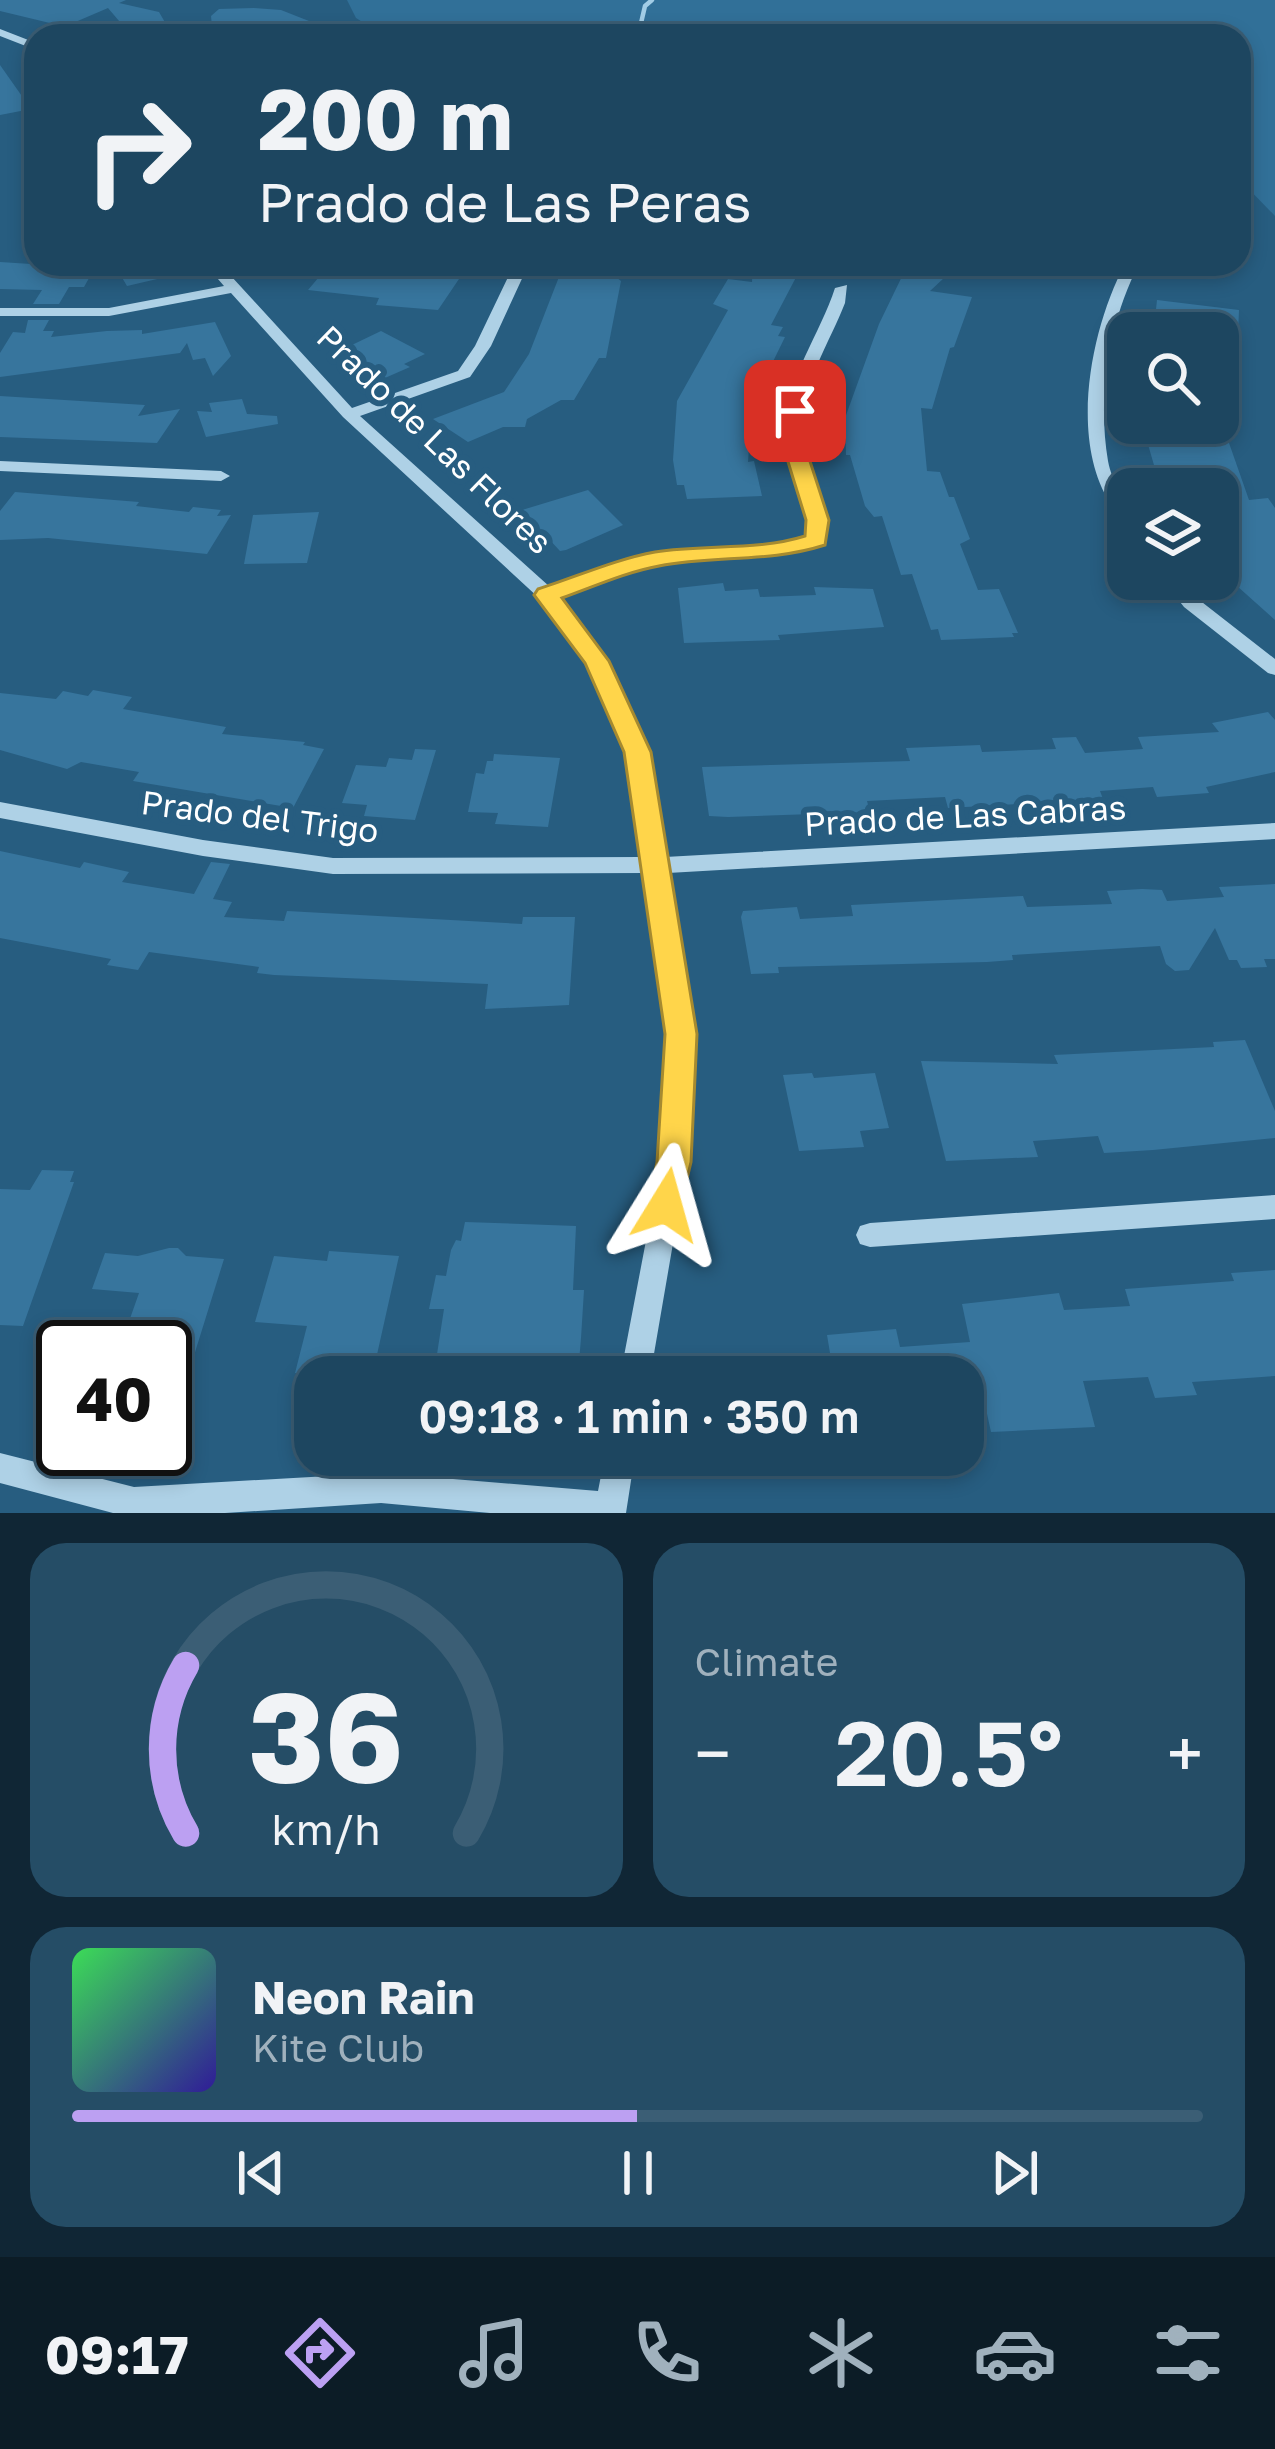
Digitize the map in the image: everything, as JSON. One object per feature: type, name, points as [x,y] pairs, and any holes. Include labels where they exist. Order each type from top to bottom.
[{"type":"street","name":"Prado de Las Flores","points":[[221,276],[349,414],[547,595],[597,661],[638,752],[681,1034],[674,1162],[638,1356]]},
{"type":"street","points":[[349,414],[464,374],[483,346],[516,276]]},
{"type":"street","points":[[1107,482],[1094,418],[1118,285],[1124,276]]},
{"type":"street","points":[[547,595],[653,560],[718,551],[782,551],[817,540],[818,520],[796,452],[795,411],[842,288]]},
{"type":"street","points":[[0,312],[109,312],[231,289]]},
{"type":"street","points":[[0,466],[221,476]]},
{"type":"street","points":[[1188,600],[1275,669]]},
{"type":"street","name":"Prado del Trigo","points":[[0,810],[202,848],[333,866],[658,865]]},
{"type":"street","name":"Prado de Las Cabras","points":[[658,865],[1275,831]]},
{"type":"street","points":[[870,1235],[1275,1207]]},
{"type":"street","points":[[0,1468],[134,1503],[381,1488],[610,1511],[616,1476]]},
{"type":"shaded area","points":[[347,0],[1275,0],[1275,216],[1251,191],[1251,24],[366,24],[356,18]]},
{"type":"building","points":[[0,0],[126,0],[119,3],[159,12],[166,24],[122,24],[108,8],[71,24],[0,11]]},
{"type":"building","points":[[219,9],[281,10],[317,24],[212,24],[211,16]]},
{"type":"building","points":[[0,65],[24,99],[24,110],[0,115]]},
{"type":"building","points":[[0,262],[24,264],[24,276],[90,276],[84,287],[69,287],[59,304],[33,304],[42,290],[0,289]]},
{"type":"building","points":[[121,276],[170,276],[127,286]]},
{"type":"building","points":[[320,276],[459,279],[438,310],[376,305],[379,298],[308,290]]},
{"type":"building","points":[[559,276],[615,276],[621,281],[606,358],[599,358],[574,400],[561,400],[527,419],[525,427],[503,427],[468,442],[433,419],[504,392],[529,354]]},
{"type":"building","points":[[752,276],[797,276],[771,325],[783,327],[778,336],[785,337],[759,390],[753,389],[748,462],[754,461],[762,496],[687,499],[684,485],[677,485],[673,460],[677,401],[728,310],[713,304],[728,279],[752,282]]},
{"type":"building","points":[[902,276],[946,276],[930,291],[972,297],[932,409],[921,408],[927,471],[940,472],[949,497],[954,497],[970,539],[960,544],[978,590],[999,589],[1018,633],[1012,633],[1014,637],[941,640],[938,629],[931,630],[912,574],[901,575],[882,516],[874,517],[865,506],[850,455],[846,455],[845,418]]},
{"type":"building","points":[[1157,300],[1239,310],[1239,312],[1156,312]]},
{"type":"building","points":[[28,320],[49,320],[43,331],[54,331],[51,337],[107,331],[142,330],[142,334],[215,322],[231,356],[213,376],[205,358],[193,360],[187,343],[180,353],[0,377],[0,353],[13,332],[25,333]]},
{"type":"building","points":[[381,331],[425,354],[404,364],[410,367],[378,381],[329,356]]},
{"type":"building","points":[[0,396],[145,405],[138,416],[180,409],[157,443],[0,437]]},
{"type":"building","points":[[242,399],[247,414],[277,416],[278,424],[206,437],[197,411],[212,412],[209,403]]},
{"type":"building","points":[[1148,444],[1229,444],[1238,468],[1155,468]]},
{"type":"building","points":[[1239,471],[1249,500],[1268,498],[1275,508],[1275,620],[1239,588]]},
{"type":"building","points":[[588,490],[623,525],[566,550],[560,551],[522,510]]},
{"type":"building","points":[[15,492],[139,502],[136,506],[189,512],[193,507],[221,510],[217,516],[231,515],[207,554],[48,538],[0,540],[0,511]]},
{"type":"building","points":[[319,512],[307,563],[244,564],[253,515]]},
{"type":"building","points":[[723,583],[725,591],[758,589],[760,597],[816,595],[814,587],[873,589],[884,627],[778,635],[780,640],[684,643],[678,588]]},
{"type":"building","points":[[93,690],[132,697],[123,709],[226,727],[222,734],[305,742],[303,745],[324,749],[293,808],[133,781],[139,772],[81,762],[67,769],[0,750],[0,693],[56,699],[63,691],[88,696]]},
{"type":"building","points":[[1268,712],[1275,720],[1275,772],[1206,787],[1209,793],[1157,797],[1153,787],[1100,791],[1103,799],[948,808],[945,797],[867,801],[870,812],[728,817],[709,816],[702,767],[910,761],[906,748],[1056,749],[1052,738],[1076,737],[1085,753],[1143,749],[1138,737],[1219,732],[1212,723]]},
{"type":"building","points":[[415,749],[436,750],[415,820],[364,816],[367,805],[342,803],[356,765],[386,767],[389,758],[412,760]]},
{"type":"building","points":[[494,754],[560,758],[548,827],[495,824],[498,813],[468,812],[476,773],[484,774]]},
{"type":"building","points":[[0,851],[80,868],[84,862],[129,872],[122,882],[194,894],[211,862],[230,864],[213,899],[232,902],[224,917],[284,921],[287,911],[522,924],[523,917],[575,917],[569,1005],[485,1009],[488,984],[274,975],[257,973],[259,967],[149,952],[138,970],[107,965],[111,959],[0,938]]},
{"type":"building","points":[[1275,884],[1275,959],[1264,959],[1267,967],[1241,968],[1237,960],[1229,960],[1215,928],[1189,970],[1175,971],[1166,964],[1160,946],[1012,955],[1013,960],[987,962],[778,967],[779,973],[751,974],[741,917],[743,911],[797,907],[800,919],[853,916],[851,905],[1023,896],[1027,907],[1112,904],[1107,891],[1142,889],[1162,890],[1167,901],[1224,897],[1219,887]]},
{"type":"building","points":[[1245,1040],[1275,1111],[1275,1138],[1153,1150],[1104,1153],[1098,1136],[1033,1141],[1038,1157],[946,1161],[921,1061],[1058,1064],[1054,1055],[1214,1047],[1213,1042]]},
{"type":"building","points":[[812,1073],[814,1078],[875,1073],[889,1128],[860,1131],[864,1147],[799,1151],[783,1075]]},
{"type":"building","points":[[42,1170],[74,1171],[70,1182],[74,1182],[23,1326],[0,1325],[0,1189],[30,1190]]},
{"type":"building","points":[[465,1222],[576,1226],[573,1290],[584,1290],[580,1356],[437,1356],[444,1309],[429,1309],[436,1275],[446,1276],[451,1250],[456,1240],[461,1241]]},
{"type":"building","points":[[178,1248],[186,1256],[224,1259],[192,1362],[192,1320],[130,1320],[139,1293],[92,1289],[105,1253],[138,1256]]},
{"type":"building","points":[[329,1251],[399,1256],[377,1356],[299,1356],[307,1326],[255,1322],[274,1256],[327,1261]]},
{"type":"building","points":[[1275,1270],[1275,1376],[1192,1382],[1197,1395],[1155,1398],[1148,1377],[1083,1381],[1095,1427],[991,1432],[984,1400],[984,1356],[830,1356],[827,1335],[896,1329],[900,1347],[970,1342],[962,1304],[1059,1293],[1064,1310],[1130,1306],[1125,1289],[1234,1281],[1231,1273]]},
{"type":"waterway","points":[[641,24],[645,6],[652,0]]},
{"type":"route","points":[[666,1205],[674,1162],[681,1034],[638,752],[597,661],[547,595],[653,560],[718,551],[782,551],[817,540],[818,520],[796,452],[795,411]]}]
